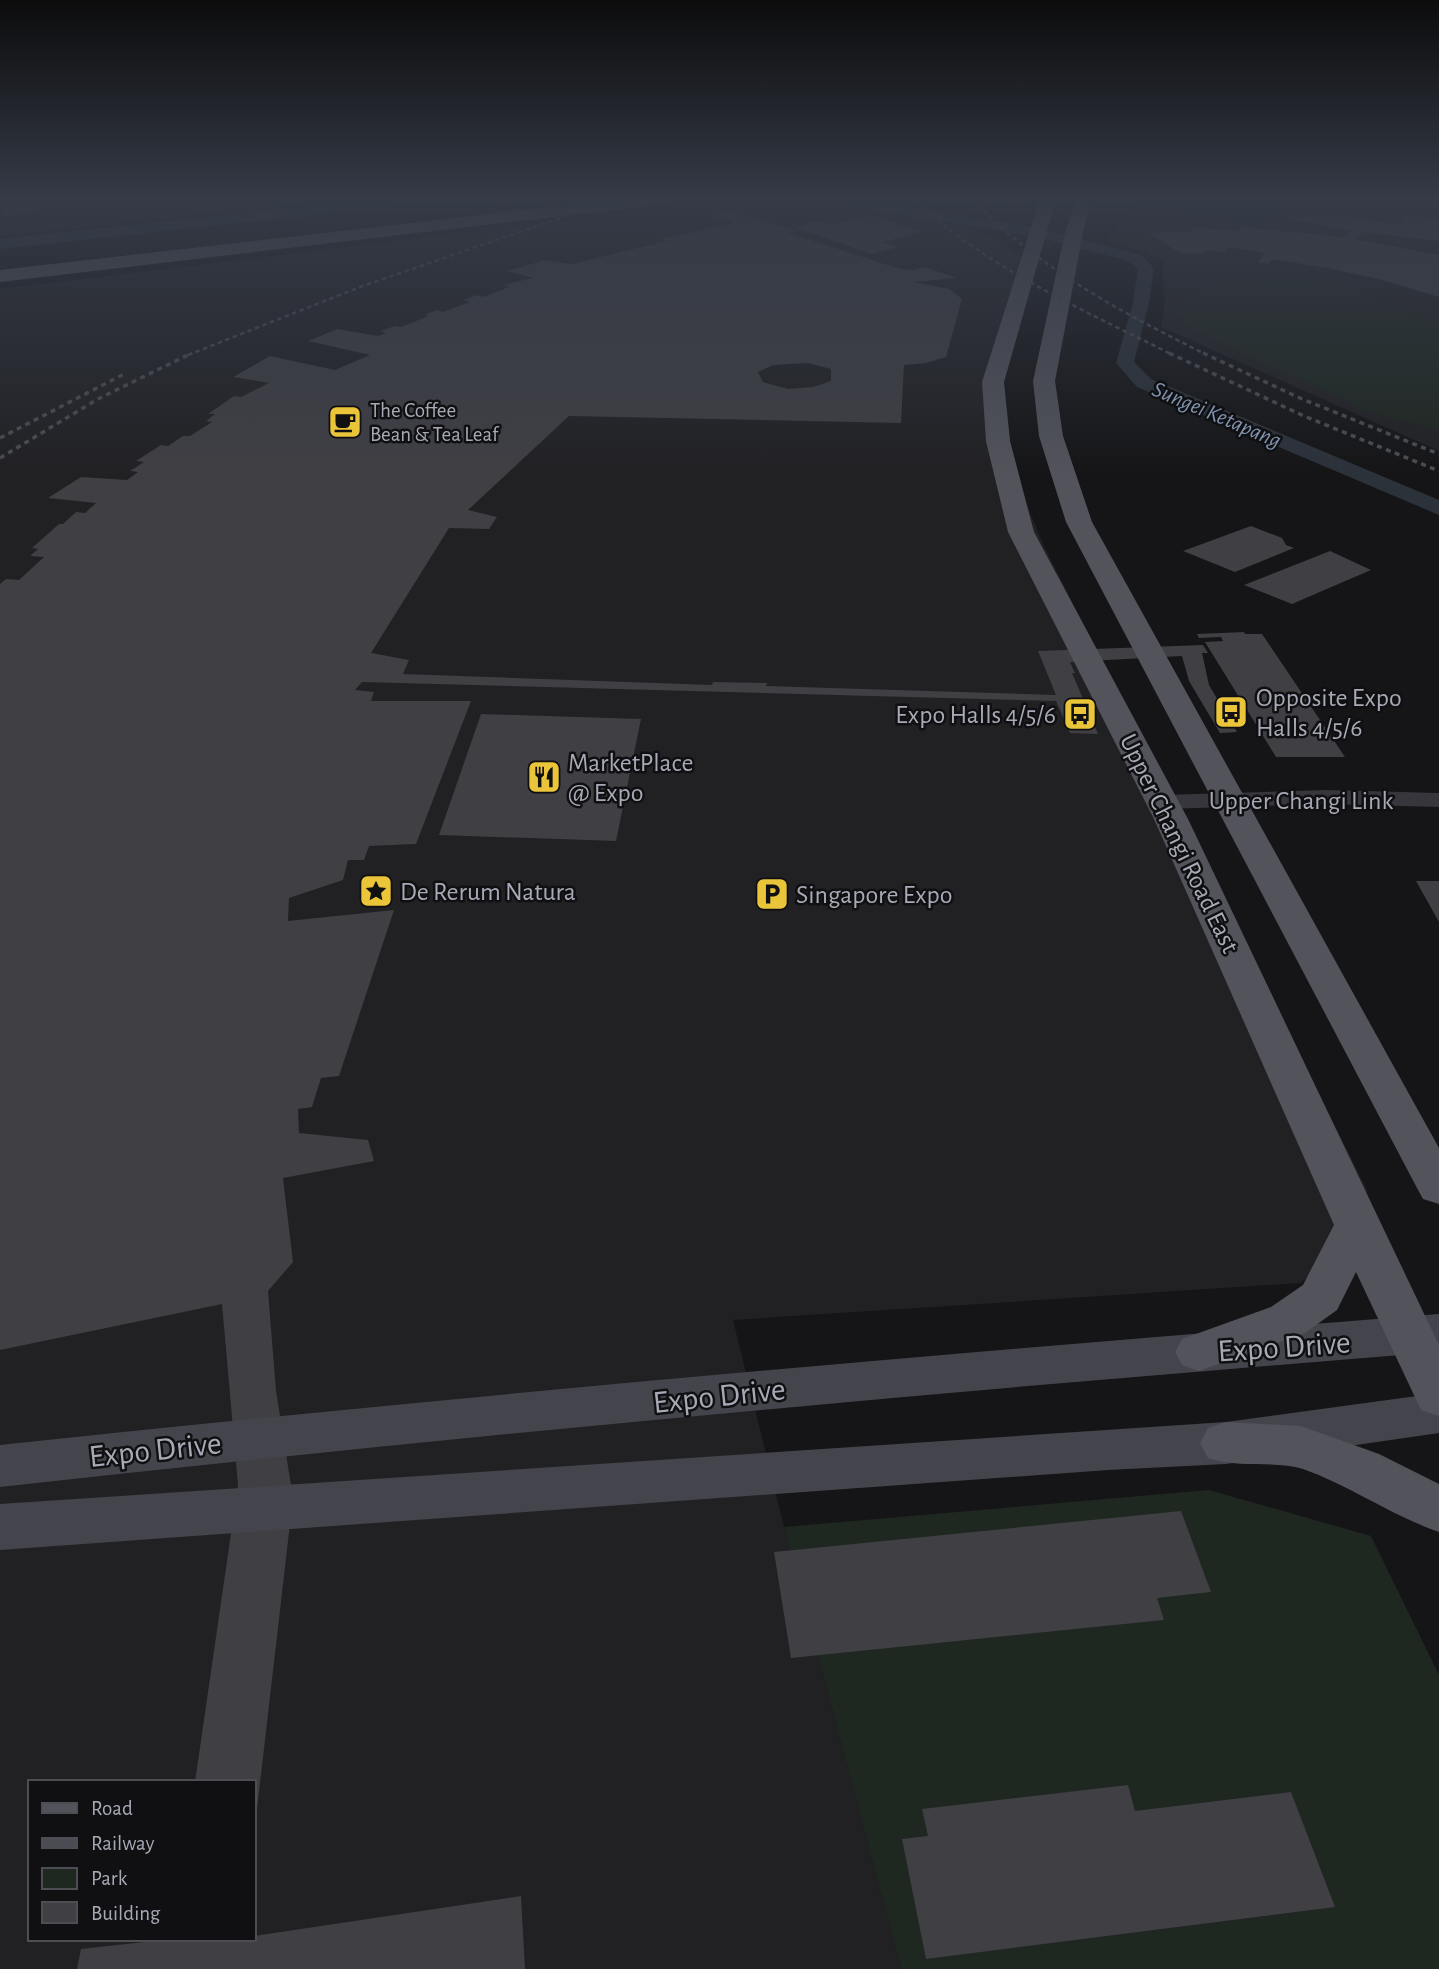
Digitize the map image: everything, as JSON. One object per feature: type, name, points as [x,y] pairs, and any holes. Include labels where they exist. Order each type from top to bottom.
[{"type":"main road","name":"Upper Changi Road East","points":[[1022,291],[993,382],[998,441],[1021,532],[1167,811],[1357,1225],[1424,1335],[1439,1396]]},
{"type":"main road","points":[[1062,291],[1044,381],[1051,436],[1079,522],[1439,1188]]},
{"type":"main road","points":[[1199,1352],[1288,1320],[1320,1297],[1357,1225]]},
{"type":"main road","points":[[1226,1443],[1301,1447],[1362,1469],[1439,1510]]},
{"type":"street","name":"Upper Changi Link","points":[[1167,811],[1326,797],[1439,800]]},
{"type":"street","name":"Upper Changi Link","points":[[1234,807],[1439,817]]},
{"type":"street","name":"Expo Drive","points":[[0,1466],[783,1387],[923,1378],[1199,1352],[1424,1335]]},
{"type":"street","points":[[0,1527],[1108,1448],[1226,1443],[1439,1413]]},
{"type":"shaded area","name":"Singapore Expo","points":[[0,291],[1020,291],[1001,382],[1016,479],[1044,546],[1367,1190],[1357,1243],[1300,1283],[733,1320],[784,1527],[901,1969],[0,1969]]},
{"type":"shaded area","points":[[1164,291],[1439,291],[1439,451],[1161,327]]},
{"type":"green space","points":[[1359,291],[1439,324],[1439,429],[1368,412],[1190,328],[1177,312],[1183,297],[1196,292]]},
{"type":"green space","points":[[1209,1490],[1371,1536],[1439,1675],[1439,1969],[901,1969],[784,1527]]},
{"type":"building","points":[[499,291],[951,291],[962,299],[946,357],[926,363],[904,365],[901,423],[569,416],[468,510],[497,517],[489,529],[449,528],[371,653],[409,660],[403,674],[712,685],[713,682],[767,683],[766,686],[1056,695],[1038,651],[1203,645],[1208,653],[1202,653],[1209,685],[1237,732],[1220,733],[1189,681],[1182,656],[1070,662],[1075,673],[1072,673],[1098,734],[1070,733],[1056,701],[362,682],[355,690],[374,692],[371,701],[471,701],[416,844],[369,846],[364,860],[348,860],[343,880],[289,898],[288,921],[394,910],[339,1076],[321,1078],[312,1107],[298,1109],[299,1133],[368,1140],[374,1161],[283,1178],[293,1262],[268,1291],[276,1391],[293,1498],[256,1818],[256,1780],[195,1780],[238,1485],[222,1304],[0,1350],[0,584],[6,579],[19,580],[44,557],[30,556],[38,549],[32,548],[76,512],[85,513],[96,503],[48,498],[81,477],[127,480],[138,472],[130,471],[144,462],[136,461],[161,445],[168,446],[212,422],[206,421],[215,414],[208,414],[234,396],[241,397],[269,383],[233,377],[270,356],[335,370],[370,355],[308,341],[337,329],[378,336],[386,333],[380,331],[395,326],[401,327],[437,310],[443,312],[470,302],[464,300],[477,295],[483,297]],"holes":[[[808,363],[831,369],[831,381],[813,387],[788,389],[763,382],[758,372],[773,365]]]},
{"type":"building","points":[[1419,291],[1439,291],[1439,297]]},
{"type":"building","points":[[1251,526],[1282,538],[1286,545],[1294,548],[1235,572],[1183,551]]},
{"type":"building","points":[[1330,551],[1371,570],[1292,604],[1244,585]]},
{"type":"building","points":[[1197,634],[1262,634],[1345,757],[1276,757],[1205,642],[1223,641],[1221,637],[1199,638]]},
{"type":"building","name":"MarketPlace @ Expo","points":[[481,714],[641,719],[616,841],[439,835]]},
{"type":"building","points":[[1416,881],[1439,881],[1439,922]]},
{"type":"building","points":[[1181,1511],[1211,1592],[1157,1598],[1164,1620],[791,1658],[774,1552]]},
{"type":"building","points":[[1128,1785],[1135,1811],[1291,1792],[1335,1907],[926,1959],[902,1839],[928,1836],[922,1809]]},
{"type":"building","points":[[521,1896],[525,1969],[77,1969],[81,1949],[154,1941],[256,1941],[256,1936]]},
{"type":"waterway","name":"Sungei Ketapang","points":[[1143,291],[1125,363],[1144,383],[1439,508]]},
{"type":"railway","points":[[188,355],[350,291]]},
{"type":"railway","points":[[1046,291],[1169,353]]},
{"type":"railway","points":[[1089,291],[1204,353]]},
{"type":"railway","points":[[0,458],[98,399],[192,353]]},
{"type":"railway","points":[[1169,353],[1304,416],[1439,471]]},
{"type":"railway","points":[[1169,353],[1173,355]]},
{"type":"railway","points":[[1204,353],[1302,399],[1439,454]]},
{"type":"railway","points":[[0,438],[126,373]]},
{"type":"place","name":"The Coffee Bean & Tea Leaf","points":[[345,422]]},
{"type":"place","name":"Opposite Expo Halls 4/5/6","points":[[1231,712]]},
{"type":"place","name":"Expo Halls 4/5/6","points":[[1080,714]]},
{"type":"place","name":"MarketPlace @ Expo","points":[[544,777]]},
{"type":"place","name":"De Rerum Natura","points":[[376,891]]},
{"type":"place","name":"Singapore Expo","points":[[772,894]]}]
